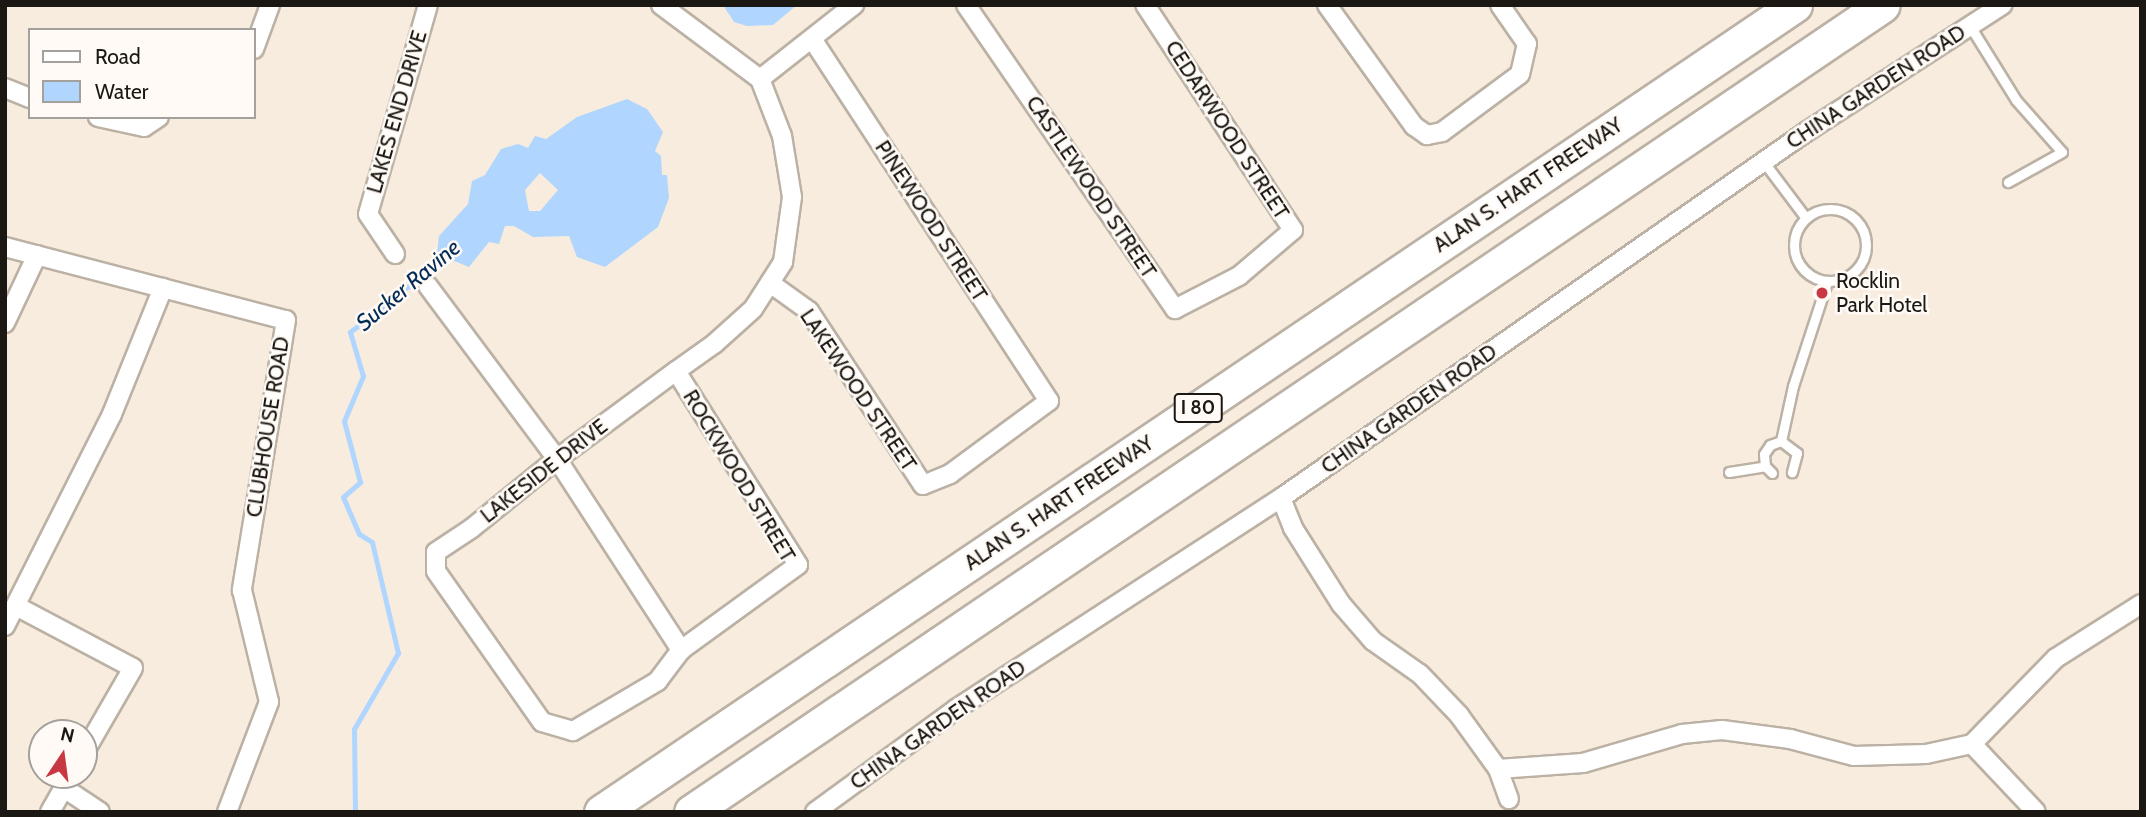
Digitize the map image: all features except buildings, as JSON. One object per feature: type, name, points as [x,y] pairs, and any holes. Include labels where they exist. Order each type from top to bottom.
[{"type":"highway","name":"ALAN S. HART FREEWAY","points":[[601,812],[1795,5]]},
{"type":"highway","name":"I 80","points":[[691,812],[1883,5]]},
{"type":"street","points":[[256,44],[270,5]]},
{"type":"street","name":"LAKES END DRIVE","points":[[395,254],[368,214],[428,5]]},
{"type":"street","points":[[672,8],[760,79],[813,41],[854,5]]},
{"type":"street","name":"CASTLEWOOD STREET","points":[[966,5],[1175,309],[1239,276]]},
{"type":"street","name":"CEDARWOOD STREET","points":[[1145,5],[1293,230],[1239,276]]},
{"type":"street","points":[[1327,5],[1413,126],[1427,135],[1443,132],[1520,74],[1527,44],[1500,5]]},
{"type":"street","name":"CHINA GARDEN ROAD","points":[[815,812],[979,694],[1281,498],[1763,161],[2002,5]]},
{"type":"street","name":"PINEWOOD STREET","points":[[813,41],[1049,401]]},
{"type":"street","name":"LAKESIDE DRIVE","points":[[681,650],[658,681],[573,731],[542,722],[436,572],[436,552],[676,371],[753,309],[783,262],[792,197],[782,136],[760,79]]},
{"type":"street","points":[[5,88],[28,97]]},
{"type":"street","points":[[107,119],[144,127],[156,119]]},
{"type":"street","name":"CLUBHOUSE ROAD","points":[[5,247],[286,320],[242,590],[268,702],[228,812]]},
{"type":"street","points":[[5,323],[37,255]]},
{"type":"street","name":"LAKEWOOD STREET","points":[[770,283],[809,311],[923,485],[950,474],[1049,401]]},
{"type":"street","points":[[428,286],[557,459],[681,650]]},
{"type":"street","points":[[5,626],[112,414],[163,288]]},
{"type":"street","name":"ROCKWOOD STREET","points":[[676,371],[798,565],[681,650]]},
{"type":"street","points":[[1281,498],[1293,528],[1341,604],[1373,641],[1420,674],[1459,715],[1499,769],[1509,799]]},
{"type":"street","points":[[1499,769],[1583,763],[1682,734],[1722,730],[1790,739],[1853,756],[1926,754],[1972,744],[2056,658],[2141,604]]},
{"type":"street","points":[[16,606],[133,668],[98,729]]},
{"type":"street","points":[[1972,744],[2036,812]]},
{"type":"street","points":[[50,812],[63,789]]},
{"type":"street","points":[[76,789],[100,812]]},
{"type":"lane","points":[[1970,26],[2016,100],[2062,152],[2008,181]]},
{"type":"lane","points":[[1763,161],[1806,218]]},
{"type":"lane","points":[[1819,211],[1847,213],[1864,234],[1866,248],[1858,268],[1841,280],[1827,282],[1802,269],[1795,256],[1797,229],[1806,218],[1819,211]]},
{"type":"lane","points":[[1729,472],[1769,470],[1766,449],[1781,441],[1827,282]]},
{"type":"lane","points":[[1781,441],[1797,453],[1792,472]]},
{"type":"water","points":[[723,5],[797,5],[773,25],[747,26],[734,22]]},
{"type":"water","points":[[627,99],[647,109],[663,132],[655,151],[661,156],[662,175],[667,175],[669,198],[658,227],[605,267],[577,257],[569,236],[533,237],[514,226],[505,226],[499,244],[489,242],[469,267],[437,254],[439,236],[468,204],[472,181],[485,175],[501,149],[518,144],[528,148],[535,136],[546,139],[577,117]],"holes":[[[540,173],[558,190],[540,211],[529,211],[525,190]]]},
{"type":"waterway","name":"Sucker Ravine","points":[[355,812],[354,729],[398,653],[372,542],[359,534],[343,497],[360,482],[344,421],[363,376],[350,332],[452,252]]},
{"type":"place","name":"Rocklin Park Hotel","points":[[1822,293]]}]
